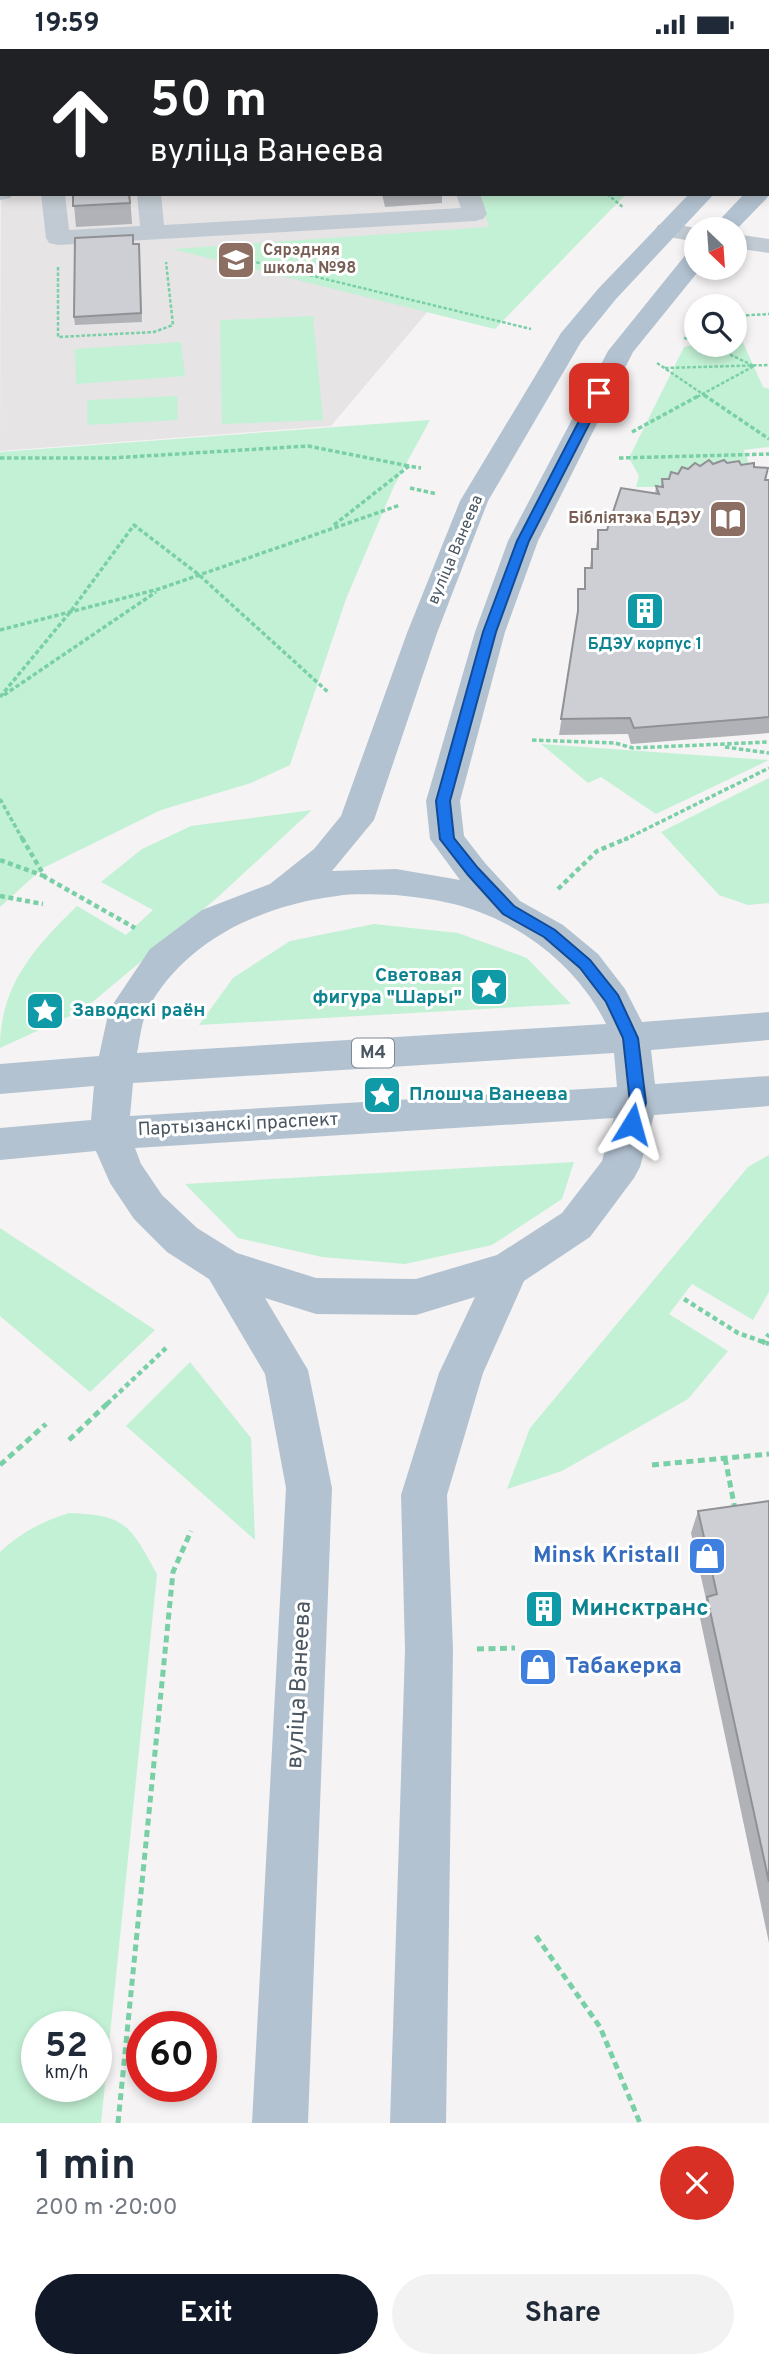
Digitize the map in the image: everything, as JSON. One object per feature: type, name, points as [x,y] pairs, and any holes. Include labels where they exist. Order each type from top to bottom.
[{"type":"main road","name":"вуліца Ванеева","points":[[280,894],[326,858],[357,820],[422,633],[474,501],[570,339],[607,295],[682,232],[701,196]]},
{"type":"main road","points":[[735,217],[756,196]]},
{"type":"main road","points":[[508,910],[447,839],[443,801],[486,645],[523,541],[621,351],[684,272]]},
{"type":"main road","points":[[396,882],[454,891],[508,910],[550,934],[585,964],[612,999],[631,1038],[638,1103],[620,1167],[576,1225],[509,1269],[416,1297],[316,1296],[224,1267],[182,1240],[148,1207],[124,1171],[109,1133],[115,1069],[128,1010],[163,959],[215,919],[280,894],[338,883],[396,882]]},
{"type":"main road","name":"М4","points":[[0,1079],[115,1069],[631,1038],[769,1026]]},
{"type":"main road","name":"Партызанскі праспект","points":[[0,1145],[109,1133],[638,1103],[769,1091]]},
{"type":"main road","name":"вуліца Ванеева","points":[[224,1267],[286,1370],[309,1488],[280,2123]]},
{"type":"main road","points":[[418,2123],[429,1650],[424,1495],[461,1373],[509,1269]]},
{"type":"lane","points":[[53,196],[58,238],[475,213],[469,196]]},
{"type":"lane","points":[[146,233],[149,196]]},
{"type":"lane","points":[[747,243],[769,246]]},
{"type":"path","points":[[609,196],[624,208]]},
{"type":"path","points":[[58,238],[58,337],[154,332],[173,325],[164,240],[146,233]]},
{"type":"path","points":[[246,260],[531,330]]},
{"type":"path","points":[[747,315],[769,314]]},
{"type":"path","points":[[735,357],[754,366]]},
{"type":"path","points":[[769,365],[664,368],[769,439]]},
{"type":"path","points":[[632,432],[754,366]]},
{"type":"path","points":[[0,458],[112,458],[308,446],[421,468]]},
{"type":"path","points":[[619,458],[769,454]]},
{"type":"path","points":[[330,527],[410,466]]},
{"type":"path","points":[[0,631],[159,589],[330,527],[400,505]]},
{"type":"path","points":[[0,697],[71,611],[134,525],[198,574],[329,693]]},
{"type":"path","points":[[0,697],[159,589]]},
{"type":"path","points":[[533,740],[615,743],[633,748],[769,742]]},
{"type":"path","points":[[715,746],[769,753]]},
{"type":"path","points":[[558,889],[597,851],[769,768]]},
{"type":"path","points":[[0,799],[45,877]]},
{"type":"path","points":[[0,860],[45,877],[135,928]]},
{"type":"path","points":[[0,896],[43,904]]},
{"type":"path","points":[[684,1299],[766,1344],[769,1334]]},
{"type":"path","points":[[69,1440],[166,1348]]},
{"type":"path","points":[[0,1465],[46,1424]]},
{"type":"path","points":[[652,1465],[769,1454]]},
{"type":"path","points":[[725,1458],[736,1513]]},
{"type":"path","points":[[118,2123],[173,1572],[191,1531]]},
{"type":"path","points":[[536,1936],[600,2027],[640,2123]]},
{"type":"shaded area","name":"Сярэдняя школа №98","points":[[1,196],[504,196],[510,214],[331,426],[0,451]]},
{"type":"green space","points":[[480,196],[624,196],[495,329],[172,249],[489,227]]},
{"type":"green space","points":[[313,316],[323,420],[222,424],[220,320]]},
{"type":"green space","points":[[181,342],[185,376],[76,384],[75,349]]},
{"type":"green space","points":[[684,347],[684,357],[747,357],[747,352],[763,387],[769,389],[769,447],[744,450],[752,472],[673,477],[657,487],[636,487],[639,476],[629,458]]},
{"type":"green space","points":[[177,396],[178,420],[87,425],[87,400]]},
{"type":"green space","points":[[430,420],[394,486],[346,599],[290,765],[251,783],[161,810],[43,868],[0,907],[0,452]]},
{"type":"green space","points":[[541,744],[769,760],[656,814],[601,777],[588,783]]},
{"type":"green space","points":[[769,778],[769,903],[748,905],[719,895],[661,832]]},
{"type":"green space","points":[[312,810],[218,897],[83,1010],[0,1048],[6,1005],[22,969],[47,937],[77,906],[126,935],[153,910],[101,882],[142,849],[191,826]]},
{"type":"green space","points":[[374,924],[458,933],[527,958],[571,1004],[199,1025],[233,978],[290,941]]},
{"type":"green space","points":[[769,1155],[769,1292],[753,1320],[692,1284],[669,1314],[728,1351],[688,1399],[562,1471],[507,1489],[530,1428],[748,1167]]},
{"type":"green space","points":[[574,1162],[562,1199],[492,1245],[405,1264],[322,1257],[238,1238],[185,1184]]},
{"type":"green space","points":[[0,1228],[155,1330],[90,1392],[0,1316]]},
{"type":"green space","points":[[190,1362],[251,1438],[255,1540],[126,1426]]},
{"type":"green space","points":[[69,1513],[103,1516],[115,1520],[140,1544],[157,1574],[112,2015],[112,2011],[21,2011],[21,2102],[103,2102],[101,2123],[0,2123],[0,1552],[24,1533]]},
{"type":"building","points":[[73,196],[129,196],[130,203],[73,206]]},
{"type":"building","points":[[133,235],[133,244],[139,244],[141,313],[74,317],[75,238]]},
{"type":"building","name":"БДЭУ корпус 1","points":[[709,460],[713,464],[724,460],[727,463],[739,461],[741,465],[754,463],[754,467],[768,468],[765,480],[769,480],[769,717],[634,728],[630,718],[561,719],[578,611],[578,589],[585,589],[585,568],[592,568],[592,549],[598,549],[598,530],[607,530],[621,488],[659,494],[656,486],[663,487],[662,479],[669,479],[671,472],[678,474],[682,467],[688,469],[695,463],[700,466]]},
{"type":"building","points":[[769,1501],[769,1882],[707,1597],[717,1594],[698,1511]]},
{"type":"place","name":"Сярэдняя школа №98","points":[[236,260]]},
{"type":"place","name":"Бібліятэка БДЭУ","points":[[728,519]]},
{"type":"place","name":"БДЭУ корпус 1","points":[[645,611]]},
{"type":"place","name":"Световая фигура \"Шары\"","points":[[489,987]]},
{"type":"place","name":"Заводскі раён","points":[[45,1011]]},
{"type":"place","name":"Плошча Ванеева","points":[[382,1095]]},
{"type":"place","name":"Minsk Kristall","points":[[707,1556]]},
{"type":"place","name":"Минсктранс","points":[[544,1609]]},
{"type":"place","name":"Табакерка","points":[[538,1667]]},
{"type":"route","points":[[599,393],[523,541],[490,632],[443,801],[447,839],[473,872],[508,910],[550,934],[585,964],[612,999],[631,1038],[638,1103],[632,1124]]}]
